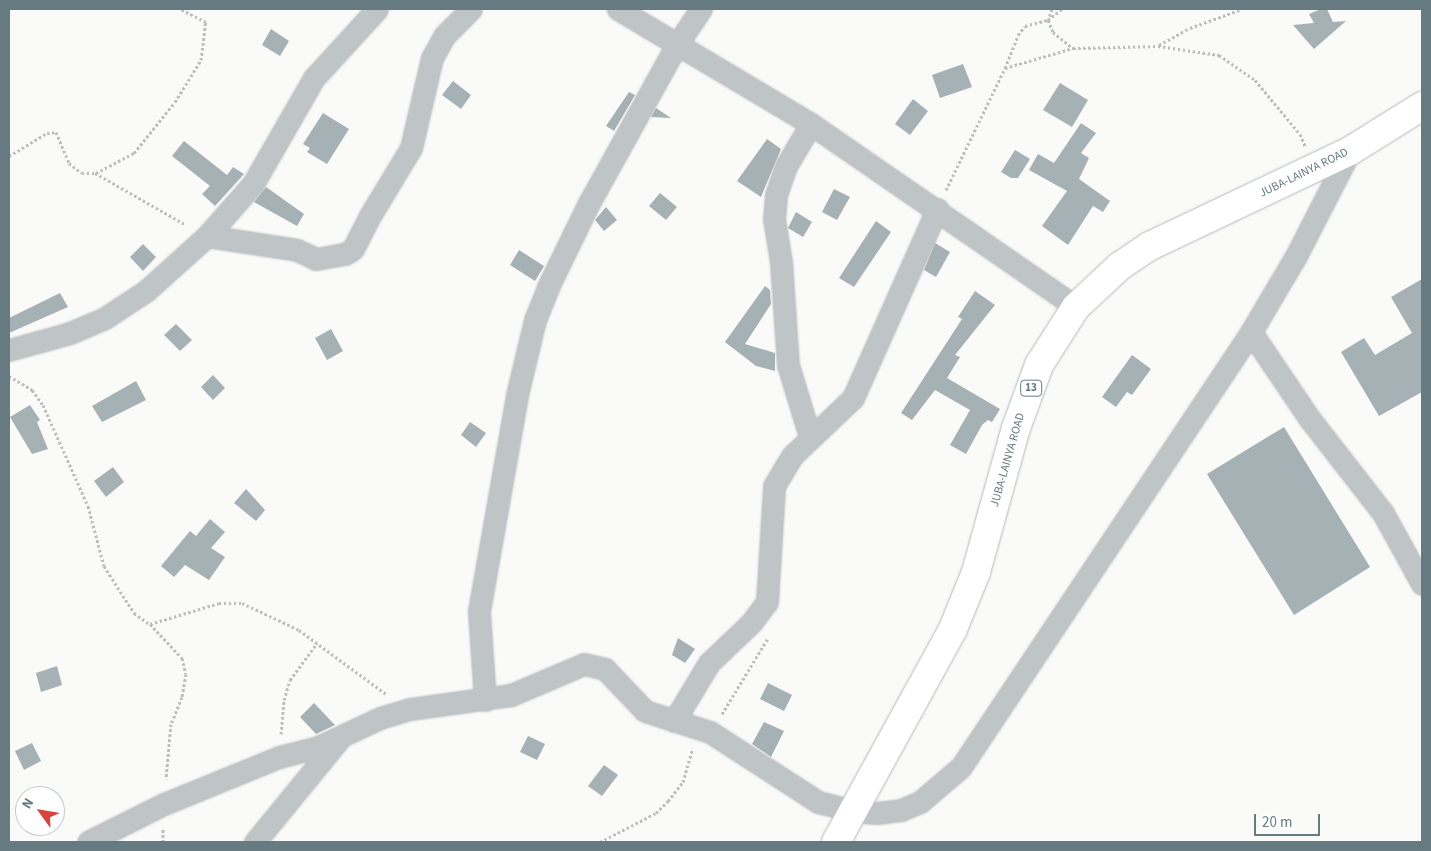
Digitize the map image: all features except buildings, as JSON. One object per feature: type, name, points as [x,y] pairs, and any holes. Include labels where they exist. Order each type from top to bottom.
[{"type":"main road","name":"JUBA-LAINYA ROAD","points":[[836,842],[953,629],[976,572],[1016,428],[1039,365],[1076,307],[1120,266],[1150,246],[1314,170],[1350,151],[1422,106]]},
{"type":"street","points":[[9,350],[70,334],[105,318],[146,291],[206,236],[253,184],[314,78],[377,9]]},
{"type":"street","points":[[206,236],[297,250],[316,258],[345,254],[353,249],[370,214],[411,148],[432,58],[444,36],[471,9]]},
{"type":"street","points":[[618,9],[676,46],[811,124],[937,208],[1076,307]]},
{"type":"street","points":[[485,700],[479,611],[517,395],[535,320],[548,287],[589,203],[676,46],[701,9]]},
{"type":"street","points":[[810,437],[788,365],[784,289],[774,219],[776,195],[786,166],[811,124]]},
{"type":"street","points":[[88,842],[164,804],[279,757],[341,737],[410,709],[511,695],[584,664],[597,665],[612,676],[636,705],[674,721],[710,732],[811,798],[854,811],[901,810],[942,786],[961,767],[1251,332],[1296,256],[1350,151]]},
{"type":"street","points":[[674,721],[709,663],[751,623],[767,602],[774,486],[792,456],[853,398],[937,208]]},
{"type":"street","points":[[1251,332],[1308,418],[1383,513],[1422,584]]},
{"type":"street","points":[[255,842],[341,737]]},
{"type":"path","points":[[9,156],[47,133],[56,132],[69,163],[82,174],[95,173],[134,153],[175,102],[202,60],[206,22],[180,9]]},
{"type":"path","points":[[1052,9],[1048,20],[1053,32],[1072,48]]},
{"type":"path","points":[[937,208],[1005,68],[1018,35],[1025,26],[1048,20],[1062,9]]},
{"type":"path","points":[[1158,46],[1190,28],[1242,9]]},
{"type":"path","points":[[1005,68],[1072,48],[1158,46],[1219,55],[1255,80],[1300,134],[1314,170]]},
{"type":"path","points":[[95,173],[206,236]]},
{"type":"path","points":[[9,376],[32,390],[43,405],[88,506],[104,566],[134,613],[150,624],[182,658],[186,674],[182,697],[172,724],[164,804],[163,842]]},
{"type":"path","points":[[150,624],[219,603],[242,603],[299,630],[410,709]]},
{"type":"path","points":[[279,757],[284,700],[290,680],[317,643]]}]
